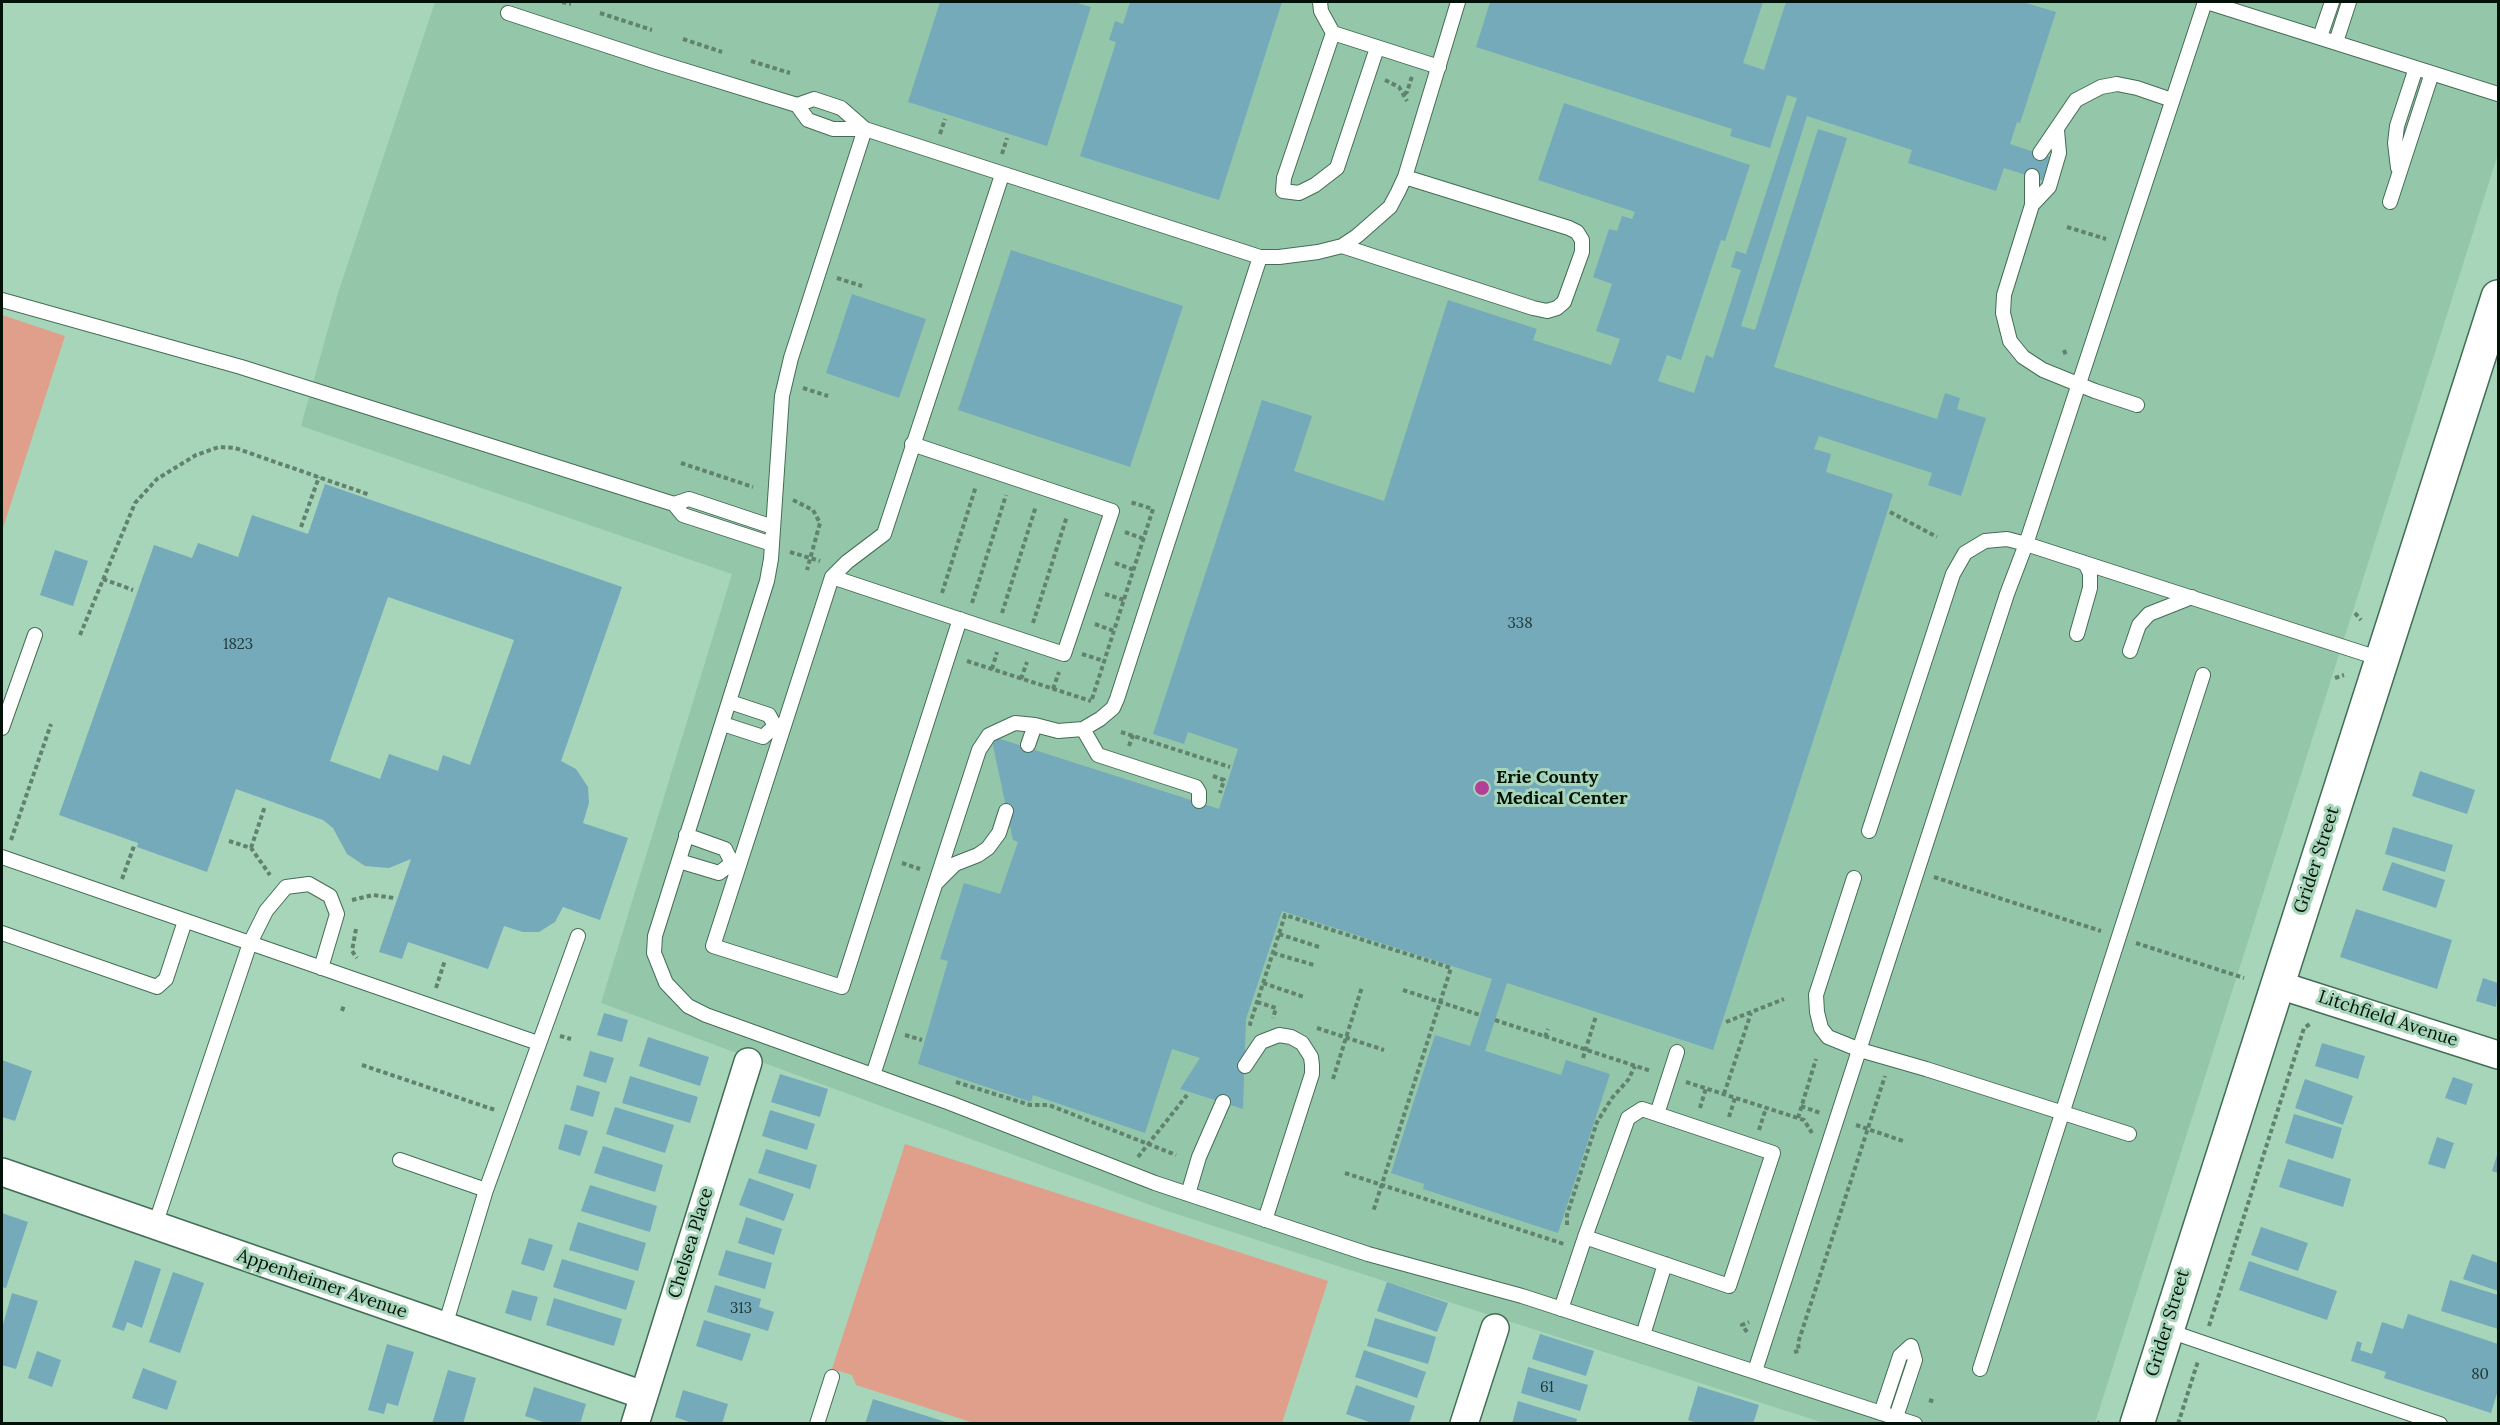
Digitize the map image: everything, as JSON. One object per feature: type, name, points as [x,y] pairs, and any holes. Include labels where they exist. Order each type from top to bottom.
[{"type":"street","name":"Grider Street","points":[[2137,1424],[2499,297]]},
{"type":"street","name":"Litchfield Avenue","points":[[2277,984],[2499,1055]]},
{"type":"street","name":"Chelsea Place","points":[[635,1424],[748,1062]]},
{"type":"street","name":"Appenheimer Avenue","points":[[2,1172],[643,1395]]},
{"type":"street","points":[[1464,1424],[1495,1328]]},
{"type":"lane","points":[[1320,2],[1321,11],[1333,33],[1438,67]]},
{"type":"lane","points":[[797,105],[808,120],[833,129],[865,129],[1260,257],[1311,253],[1342,246],[1372,224],[1390,207],[1405,177],[1458,2]]},
{"type":"lane","points":[[1755,1371],[2007,594],[2026,544],[2206,2],[2499,94]]},
{"type":"lane","points":[[2320,37],[2332,2]]},
{"type":"lane","points":[[2336,42],[2349,2]]},
{"type":"lane","points":[[508,13],[797,105],[814,99],[842,108],[865,129]]},
{"type":"lane","points":[[1333,33],[1284,178],[1283,190],[1299,193],[1315,185],[1337,168],[1377,48]]},
{"type":"lane","points":[[2398,175],[2395,143],[2397,126],[2416,68]]},
{"type":"lane","points":[[2390,202],[2432,74]]},
{"type":"lane","points":[[2040,153],[2076,100],[2101,87],[2117,84],[2172,100]]},
{"type":"lane","points":[[865,129],[791,358],[782,396],[772,544],[767,581],[656,936],[654,953],[666,982],[677,996],[688,1006],[706,1015],[873,1075],[1188,1194],[1392,1261],[1522,1296],[1915,1424]]},
{"type":"lane","points":[[2032,205],[2049,187],[2059,153],[2057,130]]},
{"type":"lane","points":[[960,619],[842,987],[713,946],[779,728],[832,577],[847,562],[884,534],[1002,175]]},
{"type":"lane","points":[[2032,176],[2032,205],[2004,296],[2004,323],[2010,341],[2024,357],[2043,370],[2137,405]]},
{"type":"lane","points":[[1342,246],[1533,308],[1547,311],[1557,308],[1564,302],[1582,252],[1582,240],[1577,232],[1405,177]]},
{"type":"lane","points":[[873,1075],[979,750],[989,735],[1015,723],[1059,731],[1083,729],[1101,720],[1113,708],[1260,257]]},
{"type":"lane","points":[[2,300],[241,367],[674,504],[683,515],[772,544]]},
{"type":"lane","points":[[832,577],[1064,654],[1112,511],[912,444]]},
{"type":"lane","points":[[674,504],[689,499],[773,526]]},
{"type":"lane","points":[[1869,831],[1953,574],[1959,561],[1973,547],[1985,541],[2007,539],[2026,544],[2381,659]]},
{"type":"lane","points":[[2076,634],[2090,588],[2090,573],[2085,563]]},
{"type":"lane","points":[[2130,651],[2139,625],[2149,614],[2192,597]]},
{"type":"lane","points":[[2,728],[36,635]]},
{"type":"lane","points":[[1980,1369],[2204,675]]},
{"type":"lane","points":[[730,702],[769,715],[779,728]]},
{"type":"lane","points":[[723,724],[763,737],[779,728]]},
{"type":"lane","points":[[1028,745],[1035,725]]},
{"type":"lane","points":[[1083,729],[1098,755],[1196,787],[1199,792],[1199,801]]},
{"type":"lane","points":[[935,884],[956,864],[988,848],[999,833],[1006,811]]},
{"type":"lane","points":[[686,835],[725,849],[736,864]]},
{"type":"lane","points":[[2,857],[538,1043]]},
{"type":"lane","points":[[679,861],[719,873],[736,864]]},
{"type":"lane","points":[[1854,878],[1816,995],[1821,1028],[1828,1037],[1860,1050],[2129,1134]]},
{"type":"lane","points":[[155,1225],[250,944],[266,911],[286,888],[309,884],[330,896],[337,914],[321,968]]},
{"type":"lane","points":[[2,933],[157,987],[166,979],[185,921]]},
{"type":"lane","points":[[445,1326],[486,1190],[578,936]]},
{"type":"lane","points":[[1245,1066],[1261,1042],[1279,1035],[1291,1037],[1302,1043],[1311,1058],[1312,1065],[1312,1074],[1265,1220]]},
{"type":"lane","points":[[1657,1114],[1677,1052]]},
{"type":"lane","points":[[1188,1194],[1199,1157],[1223,1102]]},
{"type":"lane","points":[[1561,1309],[1585,1238],[1628,1118],[1642,1109],[1773,1153],[1729,1286],[1585,1238]]},
{"type":"lane","points":[[400,1160],[486,1190]]},
{"type":"lane","points":[[1643,1335],[1665,1264]]},
{"type":"lane","points":[[2166,1330],[2440,1424]]},
{"type":"lane","points":[[1881,1413],[1899,1356],[1911,1346],[1915,1360],[1896,1418]]},
{"type":"lane","points":[[817,1424],[831,1377]]},
{"type":"path","points":[[562,2],[571,4]]},
{"type":"path","points":[[600,13],[652,30]]},
{"type":"path","points":[[683,39],[722,52]]},
{"type":"path","points":[[751,61],[790,73]]},
{"type":"path","points":[[1383,80],[1394,84],[1405,93],[1408,106]]},
{"type":"path","points":[[942,129],[945,119]]},
{"type":"path","points":[[1004,150],[1007,138]]},
{"type":"path","points":[[2067,227],[2107,239]]},
{"type":"path","points":[[831,275],[862,286]]},
{"type":"path","points":[[2064,350],[2066,356]]},
{"type":"path","points":[[798,386],[828,396]]},
{"type":"path","points":[[80,635],[135,503],[157,479],[196,455],[219,447],[235,448],[370,495]]},
{"type":"path","points":[[681,463],[753,487]]},
{"type":"path","points":[[302,527],[319,477]]},
{"type":"path","points":[[941,595],[976,486]]},
{"type":"path","points":[[971,605],[1006,496]]},
{"type":"path","points":[[792,500],[813,510],[819,518],[819,531],[807,570]]},
{"type":"path","points":[[961,659],[1092,701],[1153,510],[1126,501]]},
{"type":"path","points":[[1001,614],[1036,506]]},
{"type":"path","points":[[1890,512],[1937,537]]},
{"type":"path","points":[[1033,624],[1068,515]]},
{"type":"path","points":[[1120,531],[1144,539]]},
{"type":"path","points":[[788,551],[821,562]]},
{"type":"path","points":[[1110,562],[1134,570]]},
{"type":"path","points":[[103,579],[134,590]]},
{"type":"path","points":[[1100,592],[1124,600]]},
{"type":"path","points":[[2355,613],[2361,620]]},
{"type":"path","points":[[1091,623],[1114,631]]},
{"type":"path","points":[[992,669],[999,646]]},
{"type":"path","points":[[1081,653],[1104,661]]},
{"type":"path","points":[[1021,679],[1029,656]]},
{"type":"path","points":[[1053,689],[1061,665]]},
{"type":"path","points":[[2335,678],[2344,675]]},
{"type":"path","points":[[22,845],[10,841],[51,724]]},
{"type":"path","points":[[1121,732],[1230,767]]},
{"type":"path","points":[[1128,749],[1133,735]]},
{"type":"path","points":[[251,848],[265,806]]},
{"type":"path","points":[[229,841],[251,848],[273,879]]},
{"type":"path","points":[[122,880],[134,846]]},
{"type":"path","points":[[896,861],[918,868]]},
{"type":"path","points":[[1926,875],[2244,978]]},
{"type":"path","points":[[111,876],[133,884]]},
{"type":"path","points":[[352,900],[373,895],[394,898]]},
{"type":"path","points":[[1250,1024],[1285,915],[1451,968],[1373,1212]]},
{"type":"path","points":[[1279,934],[1319,947]]},
{"type":"path","points":[[1273,952],[1314,965]]},
{"type":"path","points":[[435,989],[445,960]]},
{"type":"path","points":[[1263,983],[1304,997]]},
{"type":"path","points":[[1403,990],[1480,1015]]},
{"type":"path","points":[[1726,1022],[1784,999]]},
{"type":"path","points":[[1257,1002],[1276,1008],[1275,1014]]},
{"type":"path","points":[[342,1011],[344,1005]]},
{"type":"path","points":[[1724,1094],[1751,1013]]},
{"type":"path","points":[[1583,1058],[1596,1016]]},
{"type":"path","points":[[1495,1020],[1647,1070]]},
{"type":"path","points":[[2178,1424],[2304,1028],[2310,1024]]},
{"type":"path","points":[[1312,1026],[1384,1050]]},
{"type":"path","points":[[1545,1037],[1548,1029]]},
{"type":"path","points":[[902,1034],[922,1040]]},
{"type":"path","points":[[560,1035],[571,1039]]},
{"type":"path","points":[[1797,1118],[1816,1059]]},
{"type":"path","points":[[362,1065],[512,1116]]},
{"type":"path","points":[[1794,1352],[1799,1351],[1798,1344],[1886,1075]]},
{"type":"path","points":[[950,1080],[1030,1105],[1049,1105],[1147,1146],[1176,1155]]},
{"type":"path","points":[[1694,1085],[1804,1120]]},
{"type":"path","points":[[1697,1115],[1706,1088]]},
{"type":"path","points":[[1147,1146],[1187,1095]]},
{"type":"path","points":[[1727,1125],[1735,1098]]},
{"type":"path","points":[[1801,1106],[1828,1115]]},
{"type":"path","points":[[1758,1135],[1766,1108]]},
{"type":"path","points":[[1847,1122],[1903,1141]]},
{"type":"path","points":[[1345,1173],[1567,1245]]},
{"type":"path","points":[[1428,1200],[1430,1193]]},
{"type":"path","points":[[1929,1400],[1935,1402]]},
{"type":"shaded area","name":"Erie County Medical Center","points":[[435,2],[2498,2],[2498,154],[2095,1423],[1824,1423],[1161,1209],[601,1003],[732,574],[301,426],[338,293]]},
{"type":"shaded area","points":[[2,315],[65,336],[2,531]]},
{"type":"shaded area","points":[[905,1144],[1328,1281],[1282,1423],[974,1423],[856,1385],[852,1375],[832,1369]]},
{"type":"building","points":[[940,2],[1074,2],[1091,7],[1047,146],[908,102]]},
{"type":"building","points":[[1130,2],[1282,2],[1219,200],[1080,156],[1116,42],[1109,40],[1115,21],[1123,24]]},
{"type":"building","name":"Erie County Medical Center","points":[[1490,2],[1763,2],[1743,63],[1764,70],[1786,2],[2023,2],[2056,12],[2020,123],[2017,122],[2010,144],[2053,158],[2045,181],[2004,168],[1996,191],[1908,163],[1912,150],[1807,116],[1741,326],[1755,330],[1818,129],[1847,138],[1774,367],[1937,419],[1945,393],[1960,398],[1957,409],[1986,418],[1961,496],[1928,485],[1932,473],[1819,436],[1814,449],[1831,454],[1826,472],[1893,494],[1713,1050],[1507,983],[1485,1051],[1561,1075],[1566,1060],[1610,1074],[1558,1233],[1423,1189],[1424,1184],[1391,1173],[1435,1035],[1470,1046],[1492,979],[1282,911],[1246,1019],[1243,1109],[1180,1089],[1200,1058],[1172,1049],[1145,1133],[1033,1095],[1031,1102],[918,1064],[948,961],[940,959],[964,883],[1000,894],[1018,842],[1013,840],[991,736],[1219,809],[1238,749],[1188,732],[1184,744],[1153,734],[1262,400],[1312,416],[1294,471],[1384,501],[1448,300],[1537,329],[1533,340],[1611,365],[1620,339],[1596,331],[1612,284],[1593,277],[1609,229],[1617,231],[1622,216],[1632,219],[1635,212],[1538,180],[1564,103],[1750,165],[1725,241],[1721,240],[1681,360],[1667,355],[1658,381],[1694,393],[1706,355],[1713,358],[1741,270],[1731,267],[1736,251],[1746,254],[1797,98],[1787,95],[1770,148],[1730,136],[1732,129],[1476,47]]},
{"type":"building","points":[[1011,250],[1183,306],[1130,467],[958,410]]},
{"type":"building","points":[[852,294],[926,319],[899,398],[826,373]]},
{"type":"building","points":[[325,484],[622,587],[561,761],[576,769],[588,787],[589,803],[583,823],[628,838],[600,920],[563,907],[555,922],[539,932],[523,932],[504,926],[488,969],[408,942],[402,959],[379,952],[411,859],[389,868],[365,866],[347,854],[333,828],[323,820],[236,789],[207,872],[137,847],[138,843],[59,815],[154,545],[192,558],[198,543],[238,557],[252,515],[308,534]],"holes":[[[388,597],[514,640],[470,765],[443,755],[438,771],[389,754],[380,779],[330,761]]]},
{"type":"building","points":[[55,550],[88,561],[73,606],[40,595]]},
{"type":"building","points":[[2420,771],[2475,790],[2467,814],[2412,796]]},
{"type":"building","points":[[2393,827],[2453,845],[2445,872],[2385,854]]},
{"type":"building","points":[[2392,862],[2445,880],[2436,908],[2382,890]]},
{"type":"building","points":[[2356,909],[2452,940],[2437,989],[2340,957]]},
{"type":"building","points":[[2483,978],[2498,983],[2496,1007],[2476,1001]]},
{"type":"building","points":[[604,1013],[628,1020],[622,1042],[597,1035]]},
{"type":"building","points":[[648,1037],[709,1057],[700,1086],[639,1066]]},
{"type":"building","points":[[2322,1043],[2365,1056],[2358,1079],[2315,1066]]},
{"type":"building","points":[[590,1051],[614,1058],[606,1083],[583,1076]]},
{"type":"building","points":[[2,1060],[32,1071],[15,1121],[2,1117]]},
{"type":"building","points":[[780,1074],[828,1089],[820,1117],[771,1102]]},
{"type":"building","points":[[630,1076],[698,1097],[690,1123],[622,1103]]},
{"type":"building","points":[[2453,1077],[2473,1084],[2466,1105],[2445,1098]]},
{"type":"building","points":[[2305,1079],[2353,1096],[2343,1125],[2295,1108]]},
{"type":"building","points":[[577,1085],[600,1092],[593,1117],[570,1110]]},
{"type":"building","points":[[615,1107],[674,1125],[665,1153],[606,1134]]},
{"type":"building","points":[[770,1110],[815,1124],[807,1150],[762,1136]]},
{"type":"building","points":[[2294,1114],[2342,1128],[2333,1159],[2285,1143]]},
{"type":"building","points":[[565,1124],[588,1131],[580,1156],[558,1149]]},
{"type":"building","points":[[2437,1137],[2454,1143],[2445,1169],[2428,1164]]},
{"type":"building","points":[[603,1146],[663,1165],[655,1192],[594,1173]]},
{"type":"building","points":[[766,1149],[817,1165],[810,1189],[758,1173]]},
{"type":"building","points":[[2498,1152],[2498,1173],[2492,1171]]},
{"type":"building","points":[[2288,1159],[2351,1179],[2343,1207],[2279,1187]]},
{"type":"building","points":[[749,1178],[794,1194],[784,1221],[739,1205]]},
{"type":"building","points":[[590,1185],[657,1206],[650,1232],[581,1211]]},
{"type":"building","points":[[2,1213],[28,1222],[6,1288],[2,1287]]},
{"type":"building","points":[[746,1217],[782,1229],[774,1255],[738,1243]]},
{"type":"building","points":[[578,1222],[646,1243],[638,1271],[569,1250]]},
{"type":"building","points":[[2261,1227],[2308,1243],[2298,1271],[2251,1255]]},
{"type":"building","points":[[529,1238],[553,1245],[544,1271],[521,1264]]},
{"type":"building","points":[[726,1250],[772,1263],[765,1289],[718,1275]]},
{"type":"building","points":[[2472,1254],[2498,1263],[2498,1291],[2463,1279]]},
{"type":"building","points":[[562,1259],[635,1281],[626,1310],[553,1287]]},
{"type":"building","points":[[135,1260],[161,1269],[142,1328],[127,1322],[124,1331],[112,1327]]},
{"type":"building","points":[[2249,1261],[2337,1291],[2327,1320],[2239,1290]]},
{"type":"building","points":[[173,1272],[204,1283],[180,1353],[149,1342]]},
{"type":"building","points":[[2450,1280],[2498,1295],[2498,1329],[2441,1311]]},
{"type":"building","points":[[1387,1282],[1448,1303],[1437,1332],[1377,1311]]},
{"type":"building","points":[[715,1285],[761,1299],[759,1307],[774,1312],[768,1331],[707,1312]]},
{"type":"building","points":[[512,1290],[538,1297],[531,1321],[505,1313]]},
{"type":"building","points":[[12,1293],[38,1301],[16,1369],[2,1365],[2,1328]]},
{"type":"building","points":[[554,1298],[622,1319],[614,1346],[546,1325]]},
{"type":"building","points":[[2408,1314],[2498,1344],[2498,1390],[2491,1413],[2384,1378],[2386,1372],[2351,1361],[2357,1341],[2362,1343],[2360,1350],[2372,1354],[2382,1322],[2403,1329]]},
{"type":"building","points":[[1375,1318],[1436,1337],[1428,1364],[1367,1346]]},
{"type":"building","points":[[704,1320],[751,1334],[742,1361],[696,1346]]},
{"type":"building","points":[[1540,1334],[1594,1351],[1586,1376],[1532,1359]]},
{"type":"building","points":[[387,1344],[414,1352],[398,1406],[387,1403],[384,1414],[368,1410]]},
{"type":"building","points":[[1364,1350],[1426,1372],[1417,1398],[1355,1377]]},
{"type":"building","points":[[37,1351],[61,1360],[52,1387],[28,1378]]},
{"type":"building","points":[[1528,1367],[1588,1385],[1580,1411],[1521,1393]]},
{"type":"building","points":[[143,1368],[177,1381],[167,1410],[132,1398]]},
{"type":"building","points":[[448,1370],[476,1378],[463,1424],[432,1424]]},
{"type":"building","points":[[1356,1385],[1415,1406],[1409,1424],[1375,1424],[1346,1414]]},
{"type":"building","points":[[1698,1386],[1759,1405],[1753,1424],[1700,1424],[1688,1420]]},
{"type":"building","points":[[534,1387],[586,1404],[580,1424],[549,1424],[525,1416]]},
{"type":"building","points":[[683,1390],[728,1404],[722,1424],[695,1424],[675,1417]]},
{"type":"building","points":[[873,1399],[949,1423],[949,1424],[865,1424]]},
{"type":"building","points":[[1518,1401],[1577,1419],[1576,1424],[1512,1424]]},
{"type":"place","name":"Erie County Medical Center","points":[[1482,788]]}]
